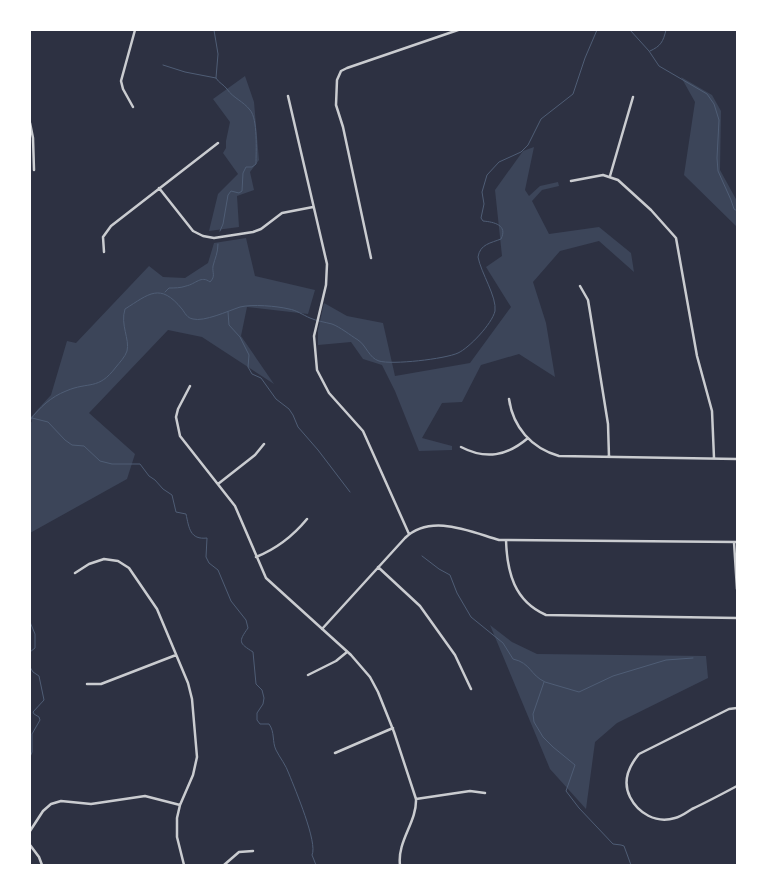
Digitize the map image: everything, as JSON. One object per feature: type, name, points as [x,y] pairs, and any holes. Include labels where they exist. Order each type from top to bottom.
[{"type":"street","points":[[133,107],[122,89],[121,80],[135,30]]},
{"type":"street","points":[[371,258],[336,102],[336,84],[339,74],[347,68],[458,30]]},
{"type":"street","points":[[288,96],[327,264],[326,285],[315,327],[315,358],[320,378],[329,393],[364,431],[410,534]]},
{"type":"street","points":[[610,176],[633,97]]},
{"type":"street","points":[[30,123],[33,138],[34,170]]},
{"type":"street","points":[[104,252],[106,232],[119,218],[218,143]]},
{"type":"street","points":[[570,181],[597,175],[610,176],[625,184],[668,227],[676,238],[697,356],[712,411],[714,458]]},
{"type":"street","points":[[159,188],[193,231],[203,236],[214,238],[253,232],[261,229],[282,213],[313,207]]},
{"type":"street","points":[[580,286],[588,300],[608,424],[609,457]]},
{"type":"street","points":[[190,386],[176,417],[177,428],[184,443],[236,506],[266,578],[358,663],[374,685],[393,728],[416,799],[415,809],[400,850],[400,865]]},
{"type":"street","points":[[508,399],[512,416],[522,433],[538,447],[560,456],[737,458]]},
{"type":"street","points":[[461,447],[479,454],[499,454],[510,451],[528,438]]},
{"type":"street","points":[[218,484],[255,455],[264,444]]},
{"type":"street","points":[[256,557],[267,553],[285,541],[307,519]]},
{"type":"street","points":[[322,629],[410,534],[422,528],[435,526],[450,526],[470,530],[499,540],[736,542],[737,589]]},
{"type":"street","points":[[506,540],[508,568],[520,596],[534,610],[546,615],[737,618]]},
{"type":"street","points":[[75,573],[89,564],[104,559],[118,561],[129,568],[157,609],[176,654],[192,699],[198,750],[195,769],[180,805],[177,836],[184,865]]},
{"type":"street","points":[[378,567],[420,606],[455,655],[471,689]]},
{"type":"street","points":[[308,675],[330,665],[347,652]]},
{"type":"street","points":[[87,684],[102,684],[176,654]]},
{"type":"street","points":[[737,708],[729,709],[639,754],[633,762],[626,782],[628,793],[641,813],[662,819],[675,818],[737,786]]},
{"type":"street","points":[[335,753],[393,728]]},
{"type":"street","points":[[416,799],[470,791],[485,793]]},
{"type":"street","points":[[30,831],[43,811],[51,804],[61,801],[91,804],[145,796],[180,805]]},
{"type":"street","points":[[30,845],[39,857],[42,865]]},
{"type":"street","points":[[224,865],[239,852],[253,851]]},
{"type":"shaded area","points":[[245,76],[254,102],[259,160],[250,172],[254,190],[237,196],[239,227],[209,231],[218,194],[238,174],[223,153],[226,148],[230,122],[213,99]]},
{"type":"shaded area","points":[[681,77],[712,95],[721,111],[720,170],[737,201],[737,227],[684,175],[695,102]]},
{"type":"shaded area","points":[[534,147],[525,190],[529,196],[540,186],[558,182],[559,186],[542,190],[532,201],[549,234],[599,227],[631,253],[634,272],[599,241],[560,251],[533,282],[546,323],[555,377],[519,354],[481,365],[462,402],[442,403],[422,438],[452,446],[452,450],[419,451],[395,391],[382,365],[363,359],[351,342],[318,345],[318,330],[324,303],[347,316],[383,323],[395,376],[470,363],[511,307],[486,267],[502,256],[495,190],[523,151]]},
{"type":"shaded area","points":[[246,238],[255,276],[315,290],[308,314],[247,307],[241,336],[274,384],[202,337],[168,330],[89,413],[135,454],[127,479],[30,533],[30,424],[32,421],[30,418],[51,395],[67,341],[76,343],[149,266],[163,277],[185,278],[208,263],[214,243]]},
{"type":"shaded area","points":[[490,625],[512,642],[537,654],[706,656],[708,678],[617,723],[595,742],[586,809],[550,769]]},
{"type":"waterway","points":[[214,30],[218,54],[216,78]]},
{"type":"waterway","points":[[30,420],[55,396],[74,388],[98,383],[110,375],[127,351],[124,321],[125,309],[154,293],[161,293],[167,296],[188,316],[198,320],[210,318],[245,306],[271,306],[297,311],[313,319],[338,327],[361,342],[373,357],[379,361],[406,362],[431,359],[451,355],[463,350],[485,329],[495,311],[494,299],[478,257],[481,249],[501,239],[503,234],[503,230],[499,225],[483,221],[481,218],[484,204],[482,192],[487,175],[499,162],[521,152],[528,145],[541,119],[573,94],[597,30]]},
{"type":"waterway","points":[[630,30],[649,51],[659,66],[707,94],[714,104],[719,120],[718,171],[734,209],[737,211]]},
{"type":"waterway","points":[[650,51],[661,43],[666,30]]},
{"type":"waterway","points":[[163,65],[185,72],[216,78],[253,114],[256,136],[256,164],[252,167],[246,167],[243,173],[242,191],[239,193],[231,191],[228,195],[220,231]]},
{"type":"waterway","points":[[165,292],[169,288],[184,287],[204,279],[210,282],[213,276],[213,266],[218,244]]},
{"type":"waterway","points":[[228,312],[229,325],[240,337],[249,355],[248,367],[252,374],[261,378],[276,399],[289,409],[298,427],[350,492]]},
{"type":"waterway","points":[[32,418],[48,422],[65,440],[72,445],[84,446],[100,461],[112,464],[140,464],[149,476],[172,495],[176,512],[186,514],[191,532],[197,537],[207,538],[206,557],[209,563],[218,570],[231,601],[246,620],[248,628],[241,639],[243,644],[253,652],[256,684],[262,690],[264,698],[263,704],[257,713],[257,720],[260,724],[269,724],[271,727],[275,747],[288,771],[309,828],[312,839],[312,855],[316,865]]},
{"type":"waterway","points":[[422,556],[450,575],[457,593],[471,617],[503,643],[513,659],[523,663],[545,682],[579,692],[613,676],[666,660],[693,658]]},
{"type":"waterway","points":[[30,622],[35,634],[35,648],[30,652]]},
{"type":"waterway","points":[[30,667],[39,676],[44,700],[33,712],[40,720],[32,734],[32,752],[30,757]]},
{"type":"waterway","points":[[544,682],[533,714],[534,722],[543,737],[575,765],[566,791],[579,808],[613,844],[624,846],[631,865]]}]
